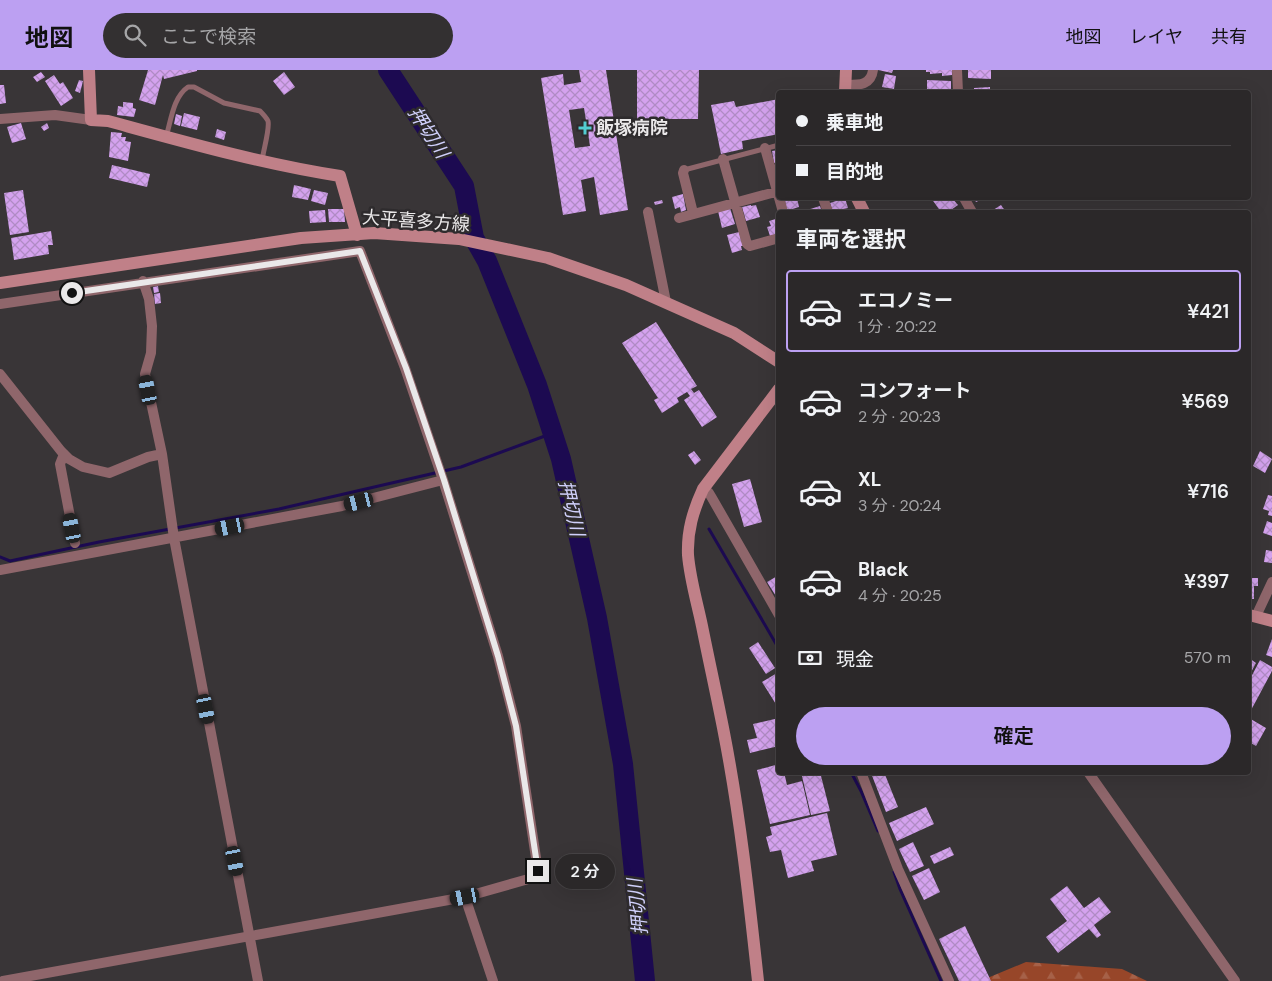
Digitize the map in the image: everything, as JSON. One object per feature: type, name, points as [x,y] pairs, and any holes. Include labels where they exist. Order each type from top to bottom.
[{"type":"street","points":[[89,70],[91,120]]},
{"type":"street","points":[[846,70],[845,89],[867,82],[873,70]]},
{"type":"street","points":[[957,70],[958,90]]},
{"type":"street","points":[[0,119],[55,115],[108,121],[291,168],[340,176],[357,235]]},
{"type":"street","points":[[765,148],[776,184]]},
{"type":"street","points":[[723,159],[746,244],[750,246],[776,239]]},
{"type":"street","points":[[684,170],[683,173],[693,213]]},
{"type":"street","points":[[679,218],[776,192]]},
{"type":"street","points":[[648,212],[666,302]]},
{"type":"street","name":"大平喜多方線","points":[[0,283],[301,238],[374,233],[459,239],[548,258],[626,285],[734,333],[776,360]]},
{"type":"street","points":[[0,304],[143,281],[360,251],[406,368],[444,480],[498,656],[516,726],[538,871],[532,878],[465,897],[250,938],[3,981]]},
{"type":"street","points":[[143,281],[149,299],[152,326],[151,353],[145,374],[162,454],[174,538],[258,981]]},
{"type":"street","points":[[0,374],[64,454],[83,467],[109,472],[148,457],[162,454]]},
{"type":"street","points":[[758,981],[750,901],[736,801],[692,581],[688,554],[688,530],[703,489],[776,393]]},
{"type":"street","points":[[64,454],[60,464],[75,543]]},
{"type":"street","points":[[0,570],[342,506],[444,480]]},
{"type":"street","points":[[703,489],[709,493],[776,610]]},
{"type":"street","points":[[1253,616],[1258,612],[1272,582]]},
{"type":"street","points":[[1253,616],[1272,621]]},
{"type":"street","points":[[862,775],[898,869],[949,981]]},
{"type":"street","points":[[1090,775],[1235,981]]},
{"type":"street","points":[[465,897],[493,981]]},
{"type":"lane","points":[[166,136],[181,92],[188,87],[194,88],[224,103],[260,111],[264,115],[268,126],[262,161]]},
{"type":"lane","points":[[684,170],[776,146]]},
{"type":"green space","points":[[1026,962],[1122,969],[1147,981],[985,981],[985,979]]},
{"type":"building","points":[[148,70],[197,71],[164,79],[163,75],[155,105],[139,100]]},
{"type":"building","points":[[579,70],[606,70],[628,210],[600,215],[594,177],[581,180],[586,211],[563,215],[541,78],[563,74],[564,85],[581,82]],"holes":[[[584,108],[590,146],[575,148],[569,110]]]},
{"type":"building","points":[[637,70],[699,70],[698,119],[637,119]]},
{"type":"building","points":[[878,70],[893,70],[892,73]]},
{"type":"building","points":[[926,70],[952,70],[952,75],[942,76],[942,73],[930,74]]},
{"type":"building","points":[[968,70],[991,70],[991,79],[968,78]]},
{"type":"building","points":[[41,72],[45,77],[37,82],[33,77]]},
{"type":"building","points":[[284,72],[295,87],[284,95],[273,81]]},
{"type":"building","points":[[885,74],[896,76],[894,89],[882,87]]},
{"type":"building","points":[[54,75],[60,84],[63,82],[73,98],[61,106],[45,81]]},
{"type":"building","points":[[79,80],[83,81],[80,93],[75,91]]},
{"type":"building","points":[[927,80],[951,81],[951,90],[927,90]]},
{"type":"building","points":[[0,85],[4,85],[6,103],[0,104]]},
{"type":"building","points":[[990,87],[990,90],[974,90],[974,88]]},
{"type":"building","points":[[776,100],[776,135],[742,141],[743,149],[721,154],[711,105],[734,101],[736,107]]},
{"type":"building","points":[[123,102],[133,103],[133,108],[136,109],[134,117],[117,115],[118,106],[123,107]]},
{"type":"building","points":[[184,113],[200,117],[197,130],[181,126]]},
{"type":"building","points":[[176,114],[182,116],[180,126],[174,124]]},
{"type":"building","points":[[21,123],[26,139],[12,143],[7,127]]},
{"type":"building","points":[[47,123],[49,128],[44,131],[41,127]]},
{"type":"building","points":[[217,129],[226,132],[224,140],[215,137]]},
{"type":"building","points":[[111,132],[122,133],[121,137],[126,137],[125,141],[131,142],[128,161],[109,157]]},
{"type":"building","points":[[776,150],[776,163],[774,163],[772,151]]},
{"type":"building","points":[[112,165],[150,174],[147,187],[109,178]]},
{"type":"building","points":[[294,185],[311,189],[308,200],[292,197]]},
{"type":"building","points":[[23,190],[29,232],[10,235],[4,193]]},
{"type":"building","points":[[314,190],[328,193],[325,205],[311,201]]},
{"type":"building","points":[[683,194],[686,210],[681,212],[680,207],[675,209],[672,197]]},
{"type":"building","points":[[662,200],[663,203],[655,205],[654,202]]},
{"type":"building","points":[[785,200],[797,200],[799,207],[786,210]]},
{"type":"building","points":[[846,200],[848,208],[832,210],[830,203]]},
{"type":"building","points":[[932,200],[954,200],[958,205],[951,210],[940,210]]},
{"type":"building","points":[[756,205],[760,217],[746,221],[742,207]]},
{"type":"building","points":[[1001,205],[1005,210],[993,210]]},
{"type":"building","points":[[820,206],[821,210],[807,210]]},
{"type":"building","points":[[730,208],[735,224],[722,228],[718,211]]},
{"type":"building","points":[[328,209],[344,209],[345,222],[329,222]]},
{"type":"building","points":[[325,210],[326,222],[310,223],[309,211]]},
{"type":"building","points":[[776,219],[776,235],[770,236],[767,227],[771,226],[769,221]]},
{"type":"building","points":[[51,231],[53,245],[48,245],[49,254],[14,260],[11,238]]},
{"type":"building","points":[[739,232],[743,246],[741,246],[742,250],[732,253],[727,235]]},
{"type":"building","points":[[158,286],[159,292],[154,293],[153,287]]},
{"type":"building","points":[[160,293],[161,303],[155,304],[154,294]]},
{"type":"building","points":[[656,322],[697,386],[691,389],[694,393],[699,390],[717,417],[702,427],[684,400],[690,396],[687,392],[677,398],[679,402],[662,413],[654,400],[658,398],[622,343]]},
{"type":"building","points":[[694,451],[701,460],[695,465],[688,455]]},
{"type":"building","points":[[1260,451],[1272,459],[1265,473],[1253,466]]},
{"type":"building","points":[[750,479],[762,522],[744,527],[732,484]]},
{"type":"building","points":[[1268,495],[1272,496],[1272,516],[1268,515],[1269,511],[1263,509]]},
{"type":"building","points":[[1267,521],[1272,523],[1272,536],[1263,533]]},
{"type":"building","points":[[1266,550],[1272,551],[1272,563],[1264,562]]},
{"type":"building","points":[[776,577],[776,596],[767,582]]},
{"type":"building","points":[[1251,578],[1258,578],[1258,586],[1254,586],[1254,599],[1251,599]]},
{"type":"building","points":[[1272,639],[1272,657],[1266,655]]},
{"type":"building","points":[[758,642],[775,668],[766,674],[749,648]]},
{"type":"building","points":[[1251,659],[1256,663],[1251,672]]},
{"type":"building","points":[[1260,660],[1272,667],[1272,671],[1251,710],[1251,677]]},
{"type":"building","points":[[776,674],[776,704],[762,682]]},
{"type":"building","points":[[776,719],[776,747],[750,753],[747,740],[757,738],[753,724]]},
{"type":"building","points":[[1251,719],[1266,728],[1256,746],[1251,743]]},
{"type":"building","points":[[776,765],[776,775],[785,775],[787,785],[802,781],[810,815],[770,824],[757,770]]},
{"type":"building","points":[[802,775],[821,775],[830,811],[811,815]]},
{"type":"building","points":[[872,775],[885,775],[898,807],[886,812]]},
{"type":"building","points":[[926,807],[934,824],[897,841],[889,823]]},
{"type":"building","points":[[827,813],[837,855],[811,861],[814,871],[788,878],[781,850],[770,852],[766,837],[772,835],[770,827]]},
{"type":"building","points":[[913,842],[924,866],[910,872],[899,849]]},
{"type":"building","points":[[950,847],[954,855],[934,864],[930,856]]},
{"type":"building","points":[[929,868],[940,892],[924,900],[912,876]]},
{"type":"building","points":[[1067,886],[1084,908],[1099,897],[1111,912],[1094,925],[1101,935],[1097,938],[1089,929],[1058,953],[1046,937],[1067,921],[1050,899]]},
{"type":"building","points":[[965,926],[991,981],[959,981],[939,939]]},
{"type":"waterway","name":"押切川","points":[[388,70],[464,186],[474,238],[487,261],[537,385],[561,459],[597,618],[623,764],[645,981]]},
{"type":"waterway","points":[[0,557],[10,561],[99,542],[279,509],[461,467],[553,433]]},
{"type":"waterway","points":[[709,529],[776,644]]},
{"type":"waterway","points":[[853,775],[878,831]]},
{"type":"waterway","points":[[894,872],[941,981]]},
{"type":"place","name":"飯塚病院","points":[[585,128]]},
{"type":"route","points":[[72,293],[143,281],[360,251],[406,368],[444,480],[498,656],[516,726],[538,871]]}]
